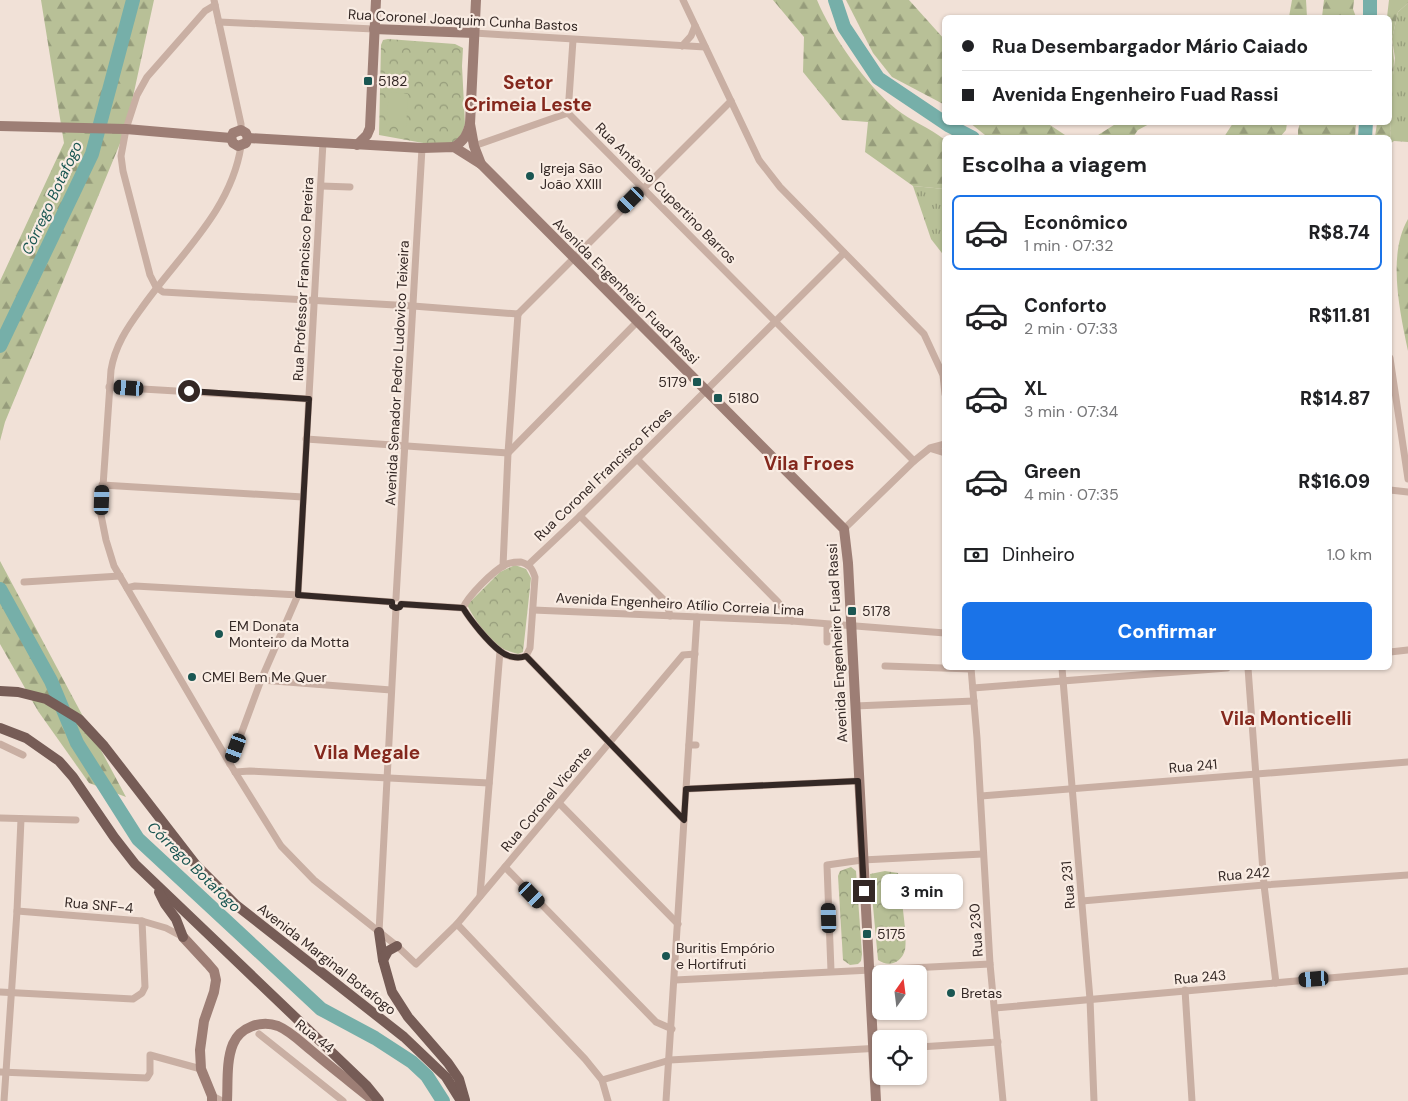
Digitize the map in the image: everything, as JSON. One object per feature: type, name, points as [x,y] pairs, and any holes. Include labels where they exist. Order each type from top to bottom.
[{"type":"main road","points":[[357,144],[367,135],[370,128],[376,0]]},
{"type":"main road","name":"Avenida Engenheiro Fuad Rassi","points":[[476,0],[470,124],[474,146],[482,164],[844,530],[848,563],[868,970],[875,1030]]},
{"type":"main road","name":"Rua Coronel Joaquim Cunha Bastos","points":[[374,29],[474,33]]},
{"type":"main road","points":[[374,49],[379,35],[390,29]]},
{"type":"main road","points":[[0,126],[122,129],[232,138],[233,133],[243,138],[422,148],[454,147],[461,143],[467,135],[470,124]]},
{"type":"main road","points":[[370,128],[381,145]]},
{"type":"main road","points":[[454,147],[482,164]]},
{"type":"main road","name":"Avenida Marginal Botafogo","points":[[0,691],[18,692],[46,699],[79,719],[104,746],[196,865],[236,905],[404,1037],[446,1077],[461,1101]]},
{"type":"main road","points":[[0,728],[26,738],[59,761],[73,777],[135,864],[366,1085],[379,1101]]},
{"type":"main road","points":[[157,886],[165,904],[176,919],[183,937],[214,971],[216,980],[214,992],[201,1036],[201,1068],[212,1098]]},
{"type":"main road","points":[[379,932],[383,960],[392,992],[408,1017],[448,1063],[459,1080],[466,1101]]},
{"type":"main road","points":[[383,960],[388,951],[396,946]]},
{"type":"main road","name":"Rua 44","points":[[227,1101],[229,1060],[233,1043],[246,1029],[258,1024],[268,1024],[287,1031],[374,1101]]},
{"type":"main road","name":"Avenida Engenheiro Fuad Rassi","points":[[876,1085],[876,1101]]},
{"type":"street","points":[[683,0],[759,160],[780,187],[924,334],[942,373]]},
{"type":"street","points":[[396,946],[314,880],[281,846],[230,764],[114,566],[106,540],[101,515],[102,485],[109,386],[114,353],[126,329],[156,288],[204,230],[232,182],[243,138],[214,3],[147,77],[122,129],[121,156],[123,172],[150,275],[156,288],[163,292],[518,314]]},
{"type":"street","name":"Rua Coronel Joaquim Cunha Bastos","points":[[219,22],[374,29]]},
{"type":"street","points":[[682,46],[691,36],[695,26]]},
{"type":"street","name":"Rua Coronel Joaquim Cunha Bastos","points":[[474,33],[705,47]]},
{"type":"street","points":[[474,146],[568,112],[572,40]]},
{"type":"street","points":[[503,566],[508,453],[518,314],[730,100]]},
{"type":"street","name":"Rua Antônio Cupertino Barros","points":[[568,112],[914,462]]},
{"type":"street","name":"Rua Professor Francisco Pereira","points":[[230,764],[261,680],[298,595],[323,142]]},
{"type":"street","name":"Avenida Senador Pedro Ludovico Teixeira","points":[[379,932],[422,148]]},
{"type":"street","points":[[321,186],[350,187]]},
{"type":"street","name":"Rua Coronel Francisco Froes","points":[[528,565],[638,459],[844,253]]},
{"type":"street","points":[[306,439],[508,453],[637,322]]},
{"type":"street","points":[[1392,371],[1408,479]]},
{"type":"street","points":[[109,386],[309,399]]},
{"type":"street","points":[[844,530],[930,448],[942,445]]},
{"type":"street","points":[[930,448],[942,452]]},
{"type":"street","points":[[638,459],[778,602],[792,621]]},
{"type":"street","points":[[102,485],[303,497]]},
{"type":"street","points":[[1392,490],[1408,492]]},
{"type":"street","points":[[580,516],[667,604],[670,616]]},
{"type":"street","points":[[521,562],[533,569],[533,610],[530,648],[526,656],[520,658],[509,656],[500,651],[463,608],[473,592],[503,566],[521,562]]},
{"type":"street","points":[[24,582],[120,576]]},
{"type":"street","points":[[127,588],[135,586],[298,595],[463,608]]},
{"type":"street","name":"Avenida Engenheiro Atílio Correia Lima","points":[[533,610],[792,621],[942,633]]},
{"type":"street","points":[[666,1101],[686,789],[693,745],[694,654],[697,617]]},
{"type":"street","points":[[827,625],[827,642]]},
{"type":"street","points":[[1392,652],[1408,650]]},
{"type":"street","points":[[480,896],[500,651]]},
{"type":"street","name":"Rua Coronel Vicente","points":[[396,946],[416,964],[457,924],[684,655],[694,654]]},
{"type":"street","points":[[526,656],[684,820]]},
{"type":"street","points":[[886,666],[942,667]]},
{"type":"street","name":"Rua 230","points":[[971,670],[981,796],[990,964],[1003,1101]]},
{"type":"street","name":"Rua 231","points":[[1062,670],[1090,999],[1094,1101]]},
{"type":"street","points":[[973,688],[1202,670]]},
{"type":"street","points":[[1248,670],[1264,884],[1276,983]]},
{"type":"street","points":[[261,680],[391,690]]},
{"type":"street","points":[[855,706],[974,701]]},
{"type":"street","points":[[0,744],[23,755]]},
{"type":"street","name":"Rua 241","points":[[981,796],[1408,762]]},
{"type":"street","points":[[235,772],[250,771],[489,783]]},
{"type":"street","points":[[686,789],[858,781]]},
{"type":"street","points":[[559,803],[678,924]]},
{"type":"street","points":[[0,818],[76,820]]},
{"type":"street","points":[[4,1101],[3,1072],[17,911],[21,820]]},
{"type":"street","points":[[831,971],[827,865],[862,860],[983,854]]},
{"type":"street","points":[[505,867],[656,1022],[672,1028]]},
{"type":"street","name":"Rua 242","points":[[1082,901],[1264,884],[1408,875]]},
{"type":"street","points":[[1143,886],[1143,896]]},
{"type":"street","name":"Rua SNF-4","points":[[0,992],[122,1000],[133,999],[142,993],[144,987],[142,921],[17,911]]},
{"type":"street","points":[[142,921],[166,928],[183,937]]},
{"type":"street","points":[[457,924],[585,1059],[602,1080],[608,1101]]},
{"type":"street","points":[[674,980],[990,964]]},
{"type":"street","name":"Rua 243","points":[[995,1008],[1408,971]]},
{"type":"street","points":[[1186,990],[1192,1101]]},
{"type":"street","points":[[259,1034],[343,1101]]},
{"type":"street","points":[[927,1046],[998,1042]]},
{"type":"street","points":[[602,1080],[670,1060],[872,1048]]},
{"type":"street","points":[[3,1072],[147,1078],[150,1073],[150,1055],[201,1068]]},
{"type":"street","points":[[212,1098],[222,1101]]},
{"type":"green space","points":[[41,0],[154,0],[126,129],[5,422],[0,441],[0,281],[64,143]]},
{"type":"green space","points":[[773,0],[817,0],[831,29],[873,87],[896,109],[942,138],[942,189],[913,186],[865,152],[868,122],[842,120],[803,72],[804,37]]},
{"type":"green space","points":[[846,0],[909,0],[942,37],[942,103],[892,77],[873,53]]},
{"type":"green space","points":[[1292,0],[1306,0],[1307,15],[1289,15]]},
{"type":"green space","points":[[1324,0],[1354,0],[1353,9],[1355,15],[1322,15]]},
{"type":"green space","points":[[1389,0],[1408,0],[1408,3],[1398,12],[1392,39],[1392,15],[1387,15]]},
{"type":"green space","points":[[1408,3],[1408,142],[1392,142],[1390,125],[1392,125],[1392,84],[1395,58],[1392,39],[1398,12]]},
{"type":"green space","points":[[1392,39],[1394,61],[1392,99]]},
{"type":"green space","points":[[383,40],[455,44],[463,48],[465,124],[457,140],[451,143],[423,143],[379,135],[381,45]]},
{"type":"green space","points":[[389,92],[408,94],[406,127],[386,125]]},
{"type":"green space","points":[[972,125],[1050,125],[1065,135],[985,135]]},
{"type":"green space","points":[[1114,125],[1147,125],[1138,130],[1134,135],[1098,135]]},
{"type":"green space","points":[[1232,125],[1287,125],[1286,130],[1282,135],[1225,135]]},
{"type":"green space","points":[[1299,125],[1356,125],[1355,135],[1298,135]]},
{"type":"green space","points":[[1377,125],[1391,125],[1390,135],[1375,135]]},
{"type":"green space","points":[[913,186],[942,189],[942,253],[931,239]]},
{"type":"green space","points":[[1408,219],[1408,351],[1399,302],[1397,266],[1398,249]]},
{"type":"green space","points":[[0,561],[126,797],[89,783],[38,711],[0,644]]},
{"type":"green space","points":[[515,565],[526,569],[531,578],[523,652],[518,654],[497,645],[478,623],[467,605],[500,572]]},
{"type":"green space","points":[[851,867],[856,871],[862,954],[861,961],[858,964],[850,965],[843,960],[838,876],[840,871]]},
{"type":"green space","points":[[885,871],[898,873],[906,944],[903,955],[897,961],[890,964],[878,960],[870,874]]},
{"type":"waterway","name":"Córrego Botafogo","points":[[0,346],[92,154],[133,0]]},
{"type":"waterway","points":[[835,0],[844,27],[878,78],[942,121]]},
{"type":"waterway","points":[[1370,0],[1370,15]]},
{"type":"waterway","points":[[948,125],[967,135]]},
{"type":"waterway","points":[[1365,135],[1366,125]]},
{"type":"waterway","name":"Córrego Botafogo","points":[[0,589],[51,681],[77,743],[138,839],[321,1009],[375,1038],[412,1062],[427,1076],[443,1101]]},
{"type":"place","name":"5182","points":[[368,81]]},
{"type":"place","name":"Igreja São João XXIII","points":[[530,176]]},
{"type":"place","name":"5179","points":[[697,382]]},
{"type":"place","name":"5180","points":[[718,398]]},
{"type":"place","name":"5178","points":[[852,611]]},
{"type":"place","name":"EM Donata Monteiro da Motta","points":[[219,634]]},
{"type":"place","name":"CMEI Bem Me Quer","points":[[192,677]]},
{"type":"place","name":"5175","points":[[867,934]]},
{"type":"place","name":"Buritis Empório e Hortifruti","points":[[666,956]]},
{"type":"place","name":"Bretas","points":[[951,993]]},
{"type":"district","name":"Setor Crimeia Leste","points":[[528,93]]},
{"type":"district","name":"Vila Froes","points":[[809,463]]},
{"type":"district","name":"Vila Monticelli","points":[[1286,718]]},
{"type":"district","name":"Vila Megale","points":[[367,752]]},
{"type":"route","points":[[189,391],[309,399],[298,595],[392,602],[392,606],[395,608],[400,607],[401,604],[463,608],[500,651],[509,656],[520,658],[526,656],[684,820],[686,789],[858,781],[864,891]]}]
